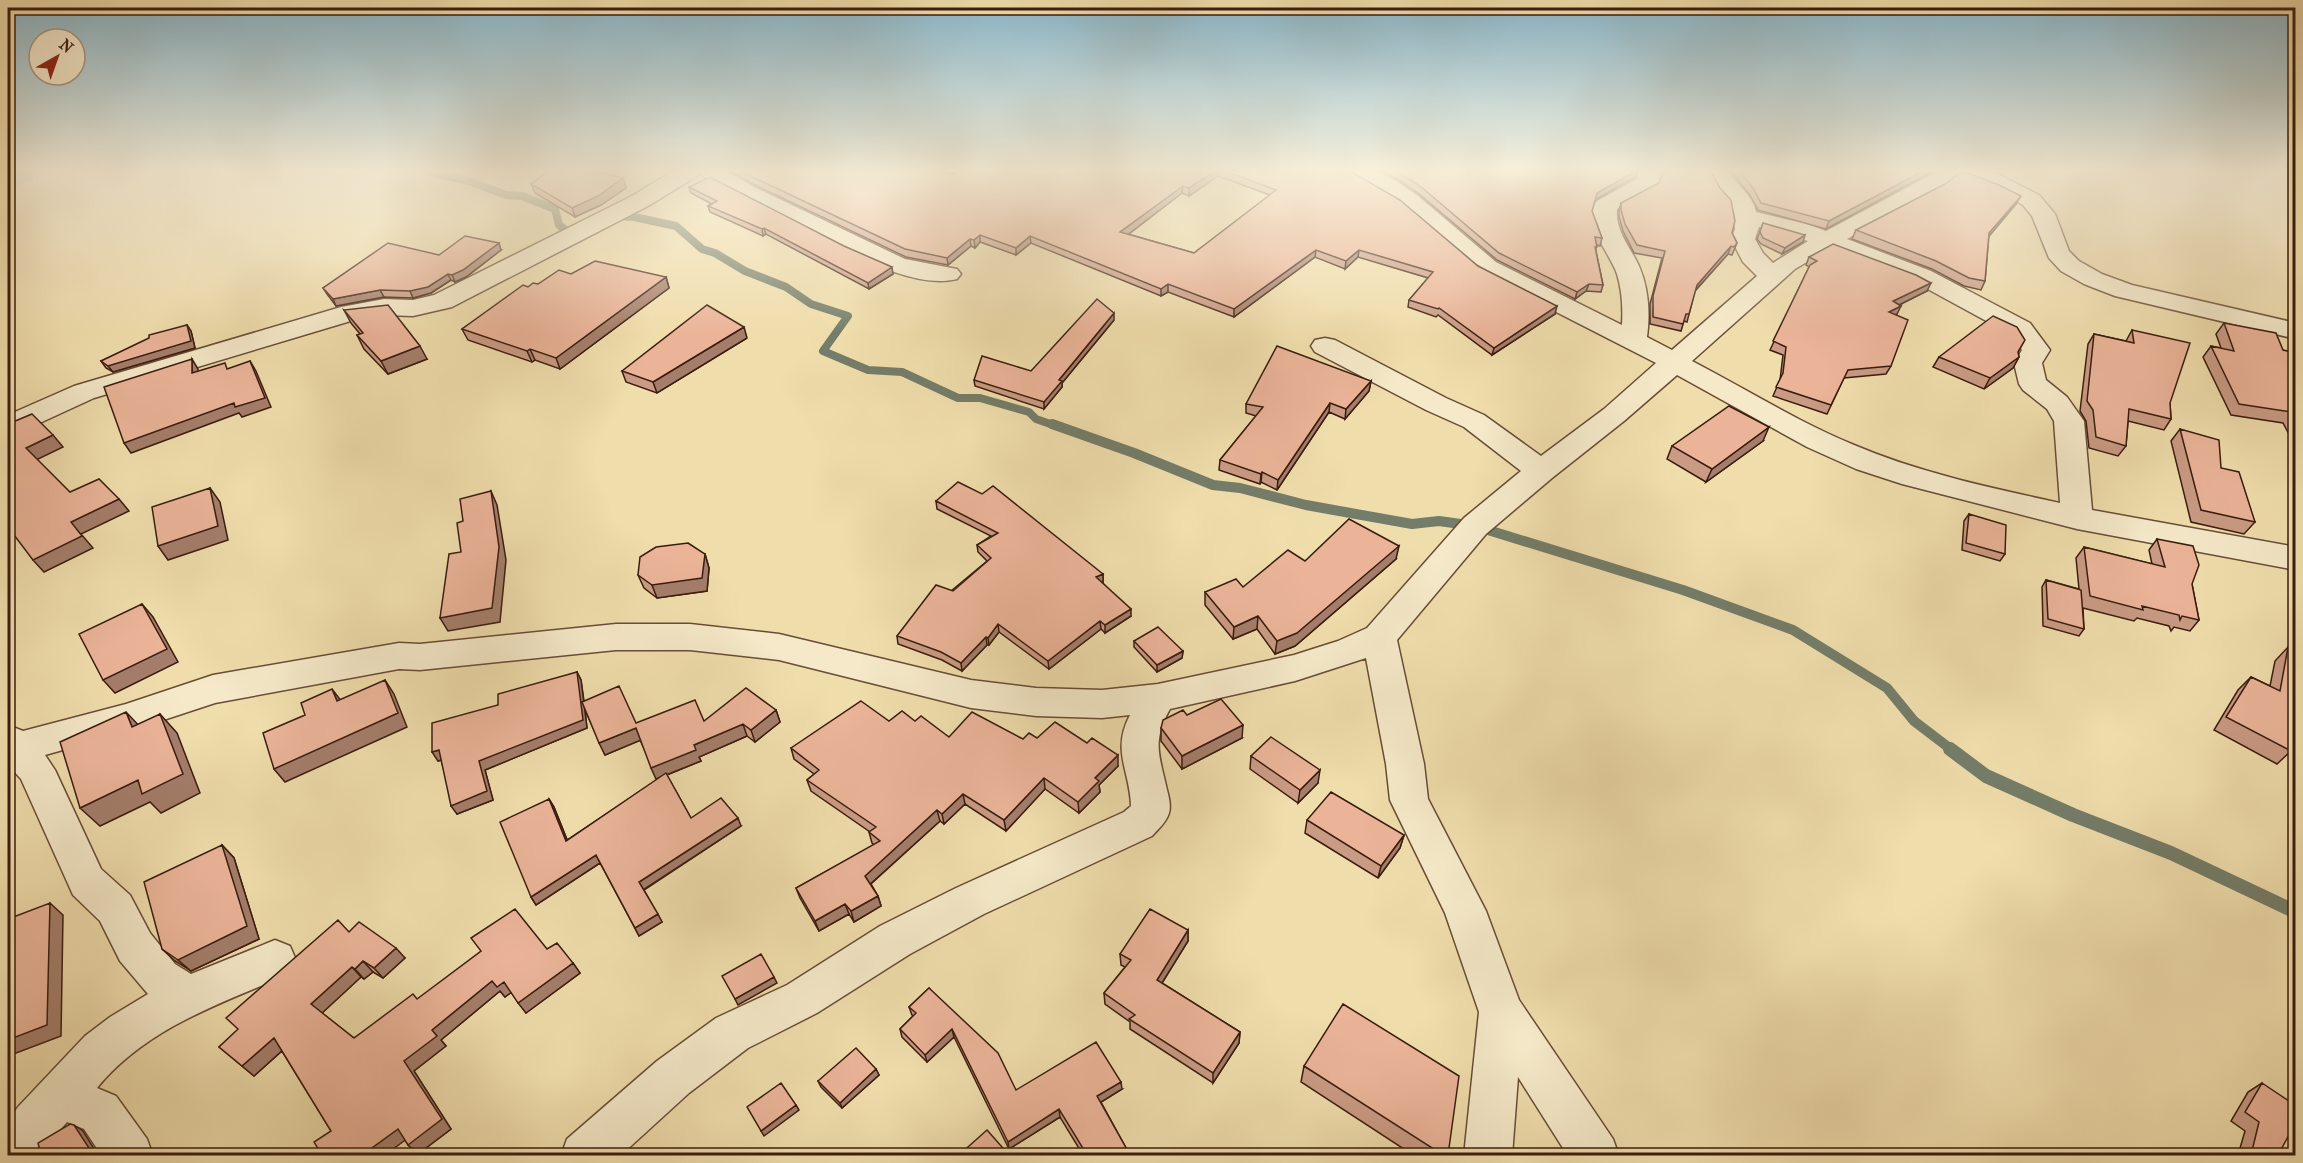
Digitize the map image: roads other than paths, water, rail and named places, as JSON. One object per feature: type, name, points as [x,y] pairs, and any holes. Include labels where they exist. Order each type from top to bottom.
[{"type":"street","points":[[8,426],[84,392],[350,313],[384,307],[412,308],[443,301],[592,225]]},
{"type":"street","points":[[815,225],[896,264],[922,271],[948,274]]},
{"type":"street","points":[[1438,225],[1458,243],[1467,255],[1497,273],[1677,363],[1800,432],[1865,461],[1949,488],[2077,518],[2295,559]]},
{"type":"street","points":[[1607,225],[1630,274],[1638,312],[1633,341]]},
{"type":"street","points":[[1747,225],[1743,239],[1752,257],[1772,276]]},
{"type":"street","points":[[1783,225],[1922,276],[2021,329],[2036,350],[2028,363],[2033,384],[2057,403],[2069,421],[2077,518]]},
{"type":"street","points":[[11,746],[127,718],[213,689],[399,656],[420,657],[616,637],[690,637],[779,646],[971,694],[1025,701],[1102,704],[1158,698],[1295,668],[1350,650],[1379,637],[1475,526],[1540,471],[1614,415],[1677,363],[1772,276],[1803,253],[1854,225]]},
{"type":"street","points":[[2047,225],[2058,253],[2070,266],[2093,279],[2124,291],[2295,331]]},
{"type":"street","points":[[1325,346],[1436,404],[1474,421],[1540,471]]},
{"type":"street","points":[[1379,637],[1405,764],[1409,800],[1465,911],[1501,1012],[1596,1155]]},
{"type":"street","points":[[584,1155],[673,1077],[732,1033],[802,999],[895,940],[970,901],[1138,824],[1150,812],[1152,796],[1138,746],[1144,724],[1158,698]]},
{"type":"street","points":[[11,746],[36,770],[87,882],[115,908],[135,947],[160,978],[188,997]]},
{"type":"street","points":[[18,1155],[32,1124],[61,1097],[107,1046],[139,1023],[188,997],[275,960]]},
{"type":"street","points":[[1488,1155],[1501,1012]]},
{"type":"street","points":[[61,1097],[100,1112],[130,1155]]},
{"type":"waterway","points":[[559,225],[567,231]]},
{"type":"waterway","points":[[673,225],[702,249],[715,253],[745,271],[786,287],[811,304],[848,316],[823,351],[868,370],[902,372],[958,398],[980,398],[1029,412],[1036,419],[1056,426]]},
{"type":"waterway","points":[[1052,424],[1134,453],[1213,485],[1240,488],[1306,505],[1412,524],[1439,521],[1475,526],[1683,590],[1793,630],[1887,688],[1914,721],[1952,750]]},
{"type":"waterway","points":[[1950,749],[1986,776],[2073,815],[2171,853],[2296,912]]}]
